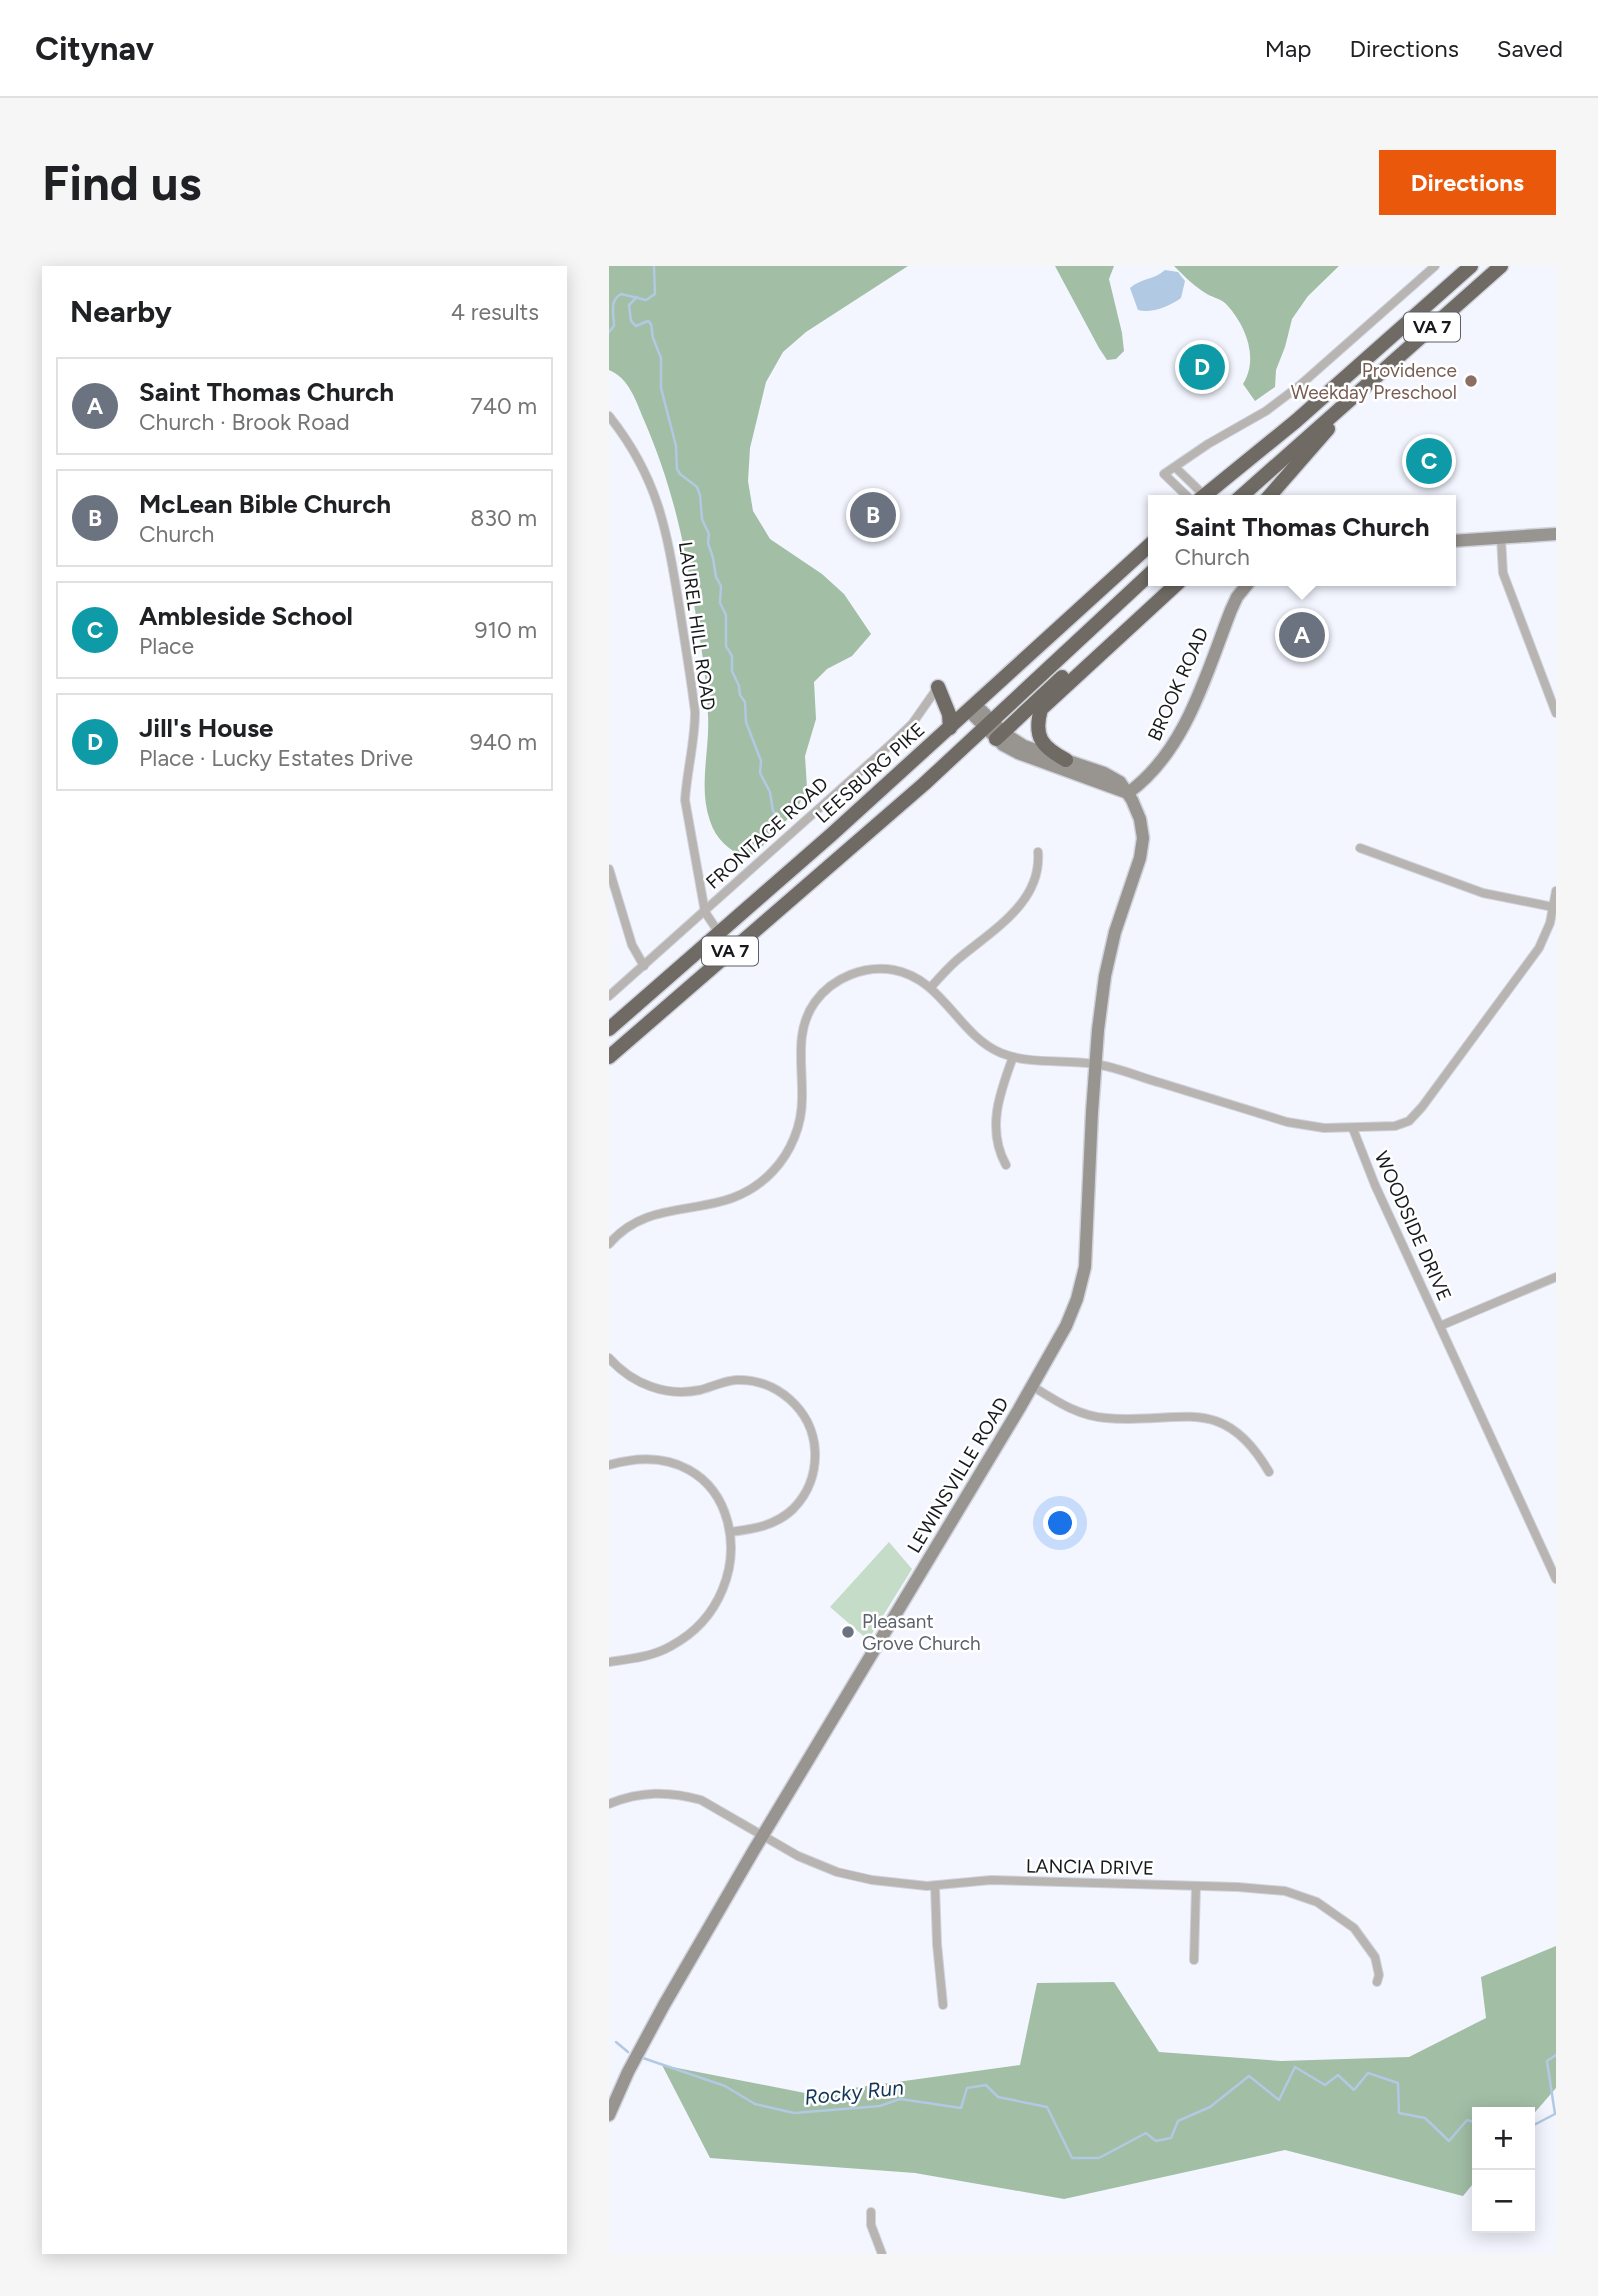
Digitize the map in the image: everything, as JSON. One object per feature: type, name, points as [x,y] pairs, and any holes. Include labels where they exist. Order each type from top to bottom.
[{"type":"highway","name":"VA 7","points":[[1206,495],[1296,421],[1471,266]]},
{"type":"highway","name":"VA 7","points":[[1243,495],[1501,266]]},
{"type":"highway","points":[[1270,495],[1364,388]]},
{"type":"highway","name":"LEESBURG PIKE","points":[[609,1029],[950,728],[1148,547]]},
{"type":"highway","name":"VA 7","points":[[609,1057],[863,838],[994,730],[1148,576]]},
{"type":"highway","points":[[994,730],[1159,586]]},
{"type":"highway","points":[[1066,760],[1051,752],[1039,735],[1037,722],[1041,709],[1175,586]]},
{"type":"highway","points":[[938,687],[949,714],[950,728]]},
{"type":"main road","points":[[1456,541],[1556,534]]},
{"type":"main road","name":"BROOK ROAD","points":[[1128,793],[1150,775],[1178,736],[1234,603],[1246,586]]},
{"type":"main road","points":[[972,708],[994,730],[1003,745],[1035,760],[1128,793]]},
{"type":"main road","points":[[994,730],[1024,746],[1117,779],[1128,793]]},
{"type":"main road","name":"LEWINSVILLE ROAD","points":[[609,2115],[628,2072],[664,2005],[1066,1326],[1086,1267],[1086,1211],[1095,1063],[1103,990],[1109,953],[1142,847],[1140,819],[1128,793]]},
{"type":"street","points":[[1195,495],[1164,474],[1208,443],[1266,411],[1299,386],[1435,266]]},
{"type":"street","name":"LAUREL HILL ROAD","points":[[609,416],[631,446],[651,482],[668,538],[695,712],[694,740],[685,800],[705,912],[719,933]]},
{"type":"street","points":[[1175,467],[1198,495]]},
{"type":"street","points":[[1501,538],[1503,573],[1556,713]]},
{"type":"street","name":"FRONTAGE ROAD","points":[[609,996],[912,724],[938,687]]},
{"type":"street","points":[[1360,848],[1483,893],[1553,907]]},
{"type":"street","points":[[931,987],[955,961],[993,932],[1017,907],[1034,882],[1038,852]]},
{"type":"street","points":[[609,869],[632,944],[644,966]]},
{"type":"street","points":[[609,1244],[626,1228],[650,1215],[710,1206],[740,1196],[759,1184],[775,1169],[790,1146],[800,1119],[803,1100],[800,1043],[806,1018],[816,1000],[836,982],[860,971],[885,969],[910,975],[931,987],[975,1036],[997,1051],[1013,1057],[1095,1063],[1287,1122],[1353,1129],[1402,1124],[1416,1114],[1539,948],[1550,923],[1556,891]]},
{"type":"street","points":[[1006,1165],[998,1146],[995,1122],[1000,1096],[1013,1057]]},
{"type":"street","name":"WOODSIDE DRIVE","points":[[1353,1129],[1375,1185],[1556,1579]]},
{"type":"street","points":[[1440,1326],[1556,1278]]},
{"type":"street","points":[[609,1358],[637,1381],[662,1390],[690,1391],[722,1383],[747,1381],[772,1387],[799,1409],[808,1422],[815,1446],[814,1471],[805,1494],[797,1505],[777,1521],[754,1530],[730,1532]]},
{"type":"street","points":[[1032,1387],[1090,1416],[1122,1419],[1186,1416],[1224,1423],[1244,1437],[1269,1472]]},
{"type":"street","points":[[609,1465],[651,1458],[689,1469],[717,1496],[730,1532],[725,1582],[703,1621],[685,1638],[666,1648],[642,1657],[609,1662]]},
{"type":"street","name":"LANCIA DRIVE","points":[[609,1804],[652,1793],[684,1795],[701,1800],[798,1856],[837,1872],[897,1884],[935,1886],[991,1880],[1269,1888],[1285,1891],[1317,1902],[1347,1921],[1368,1944],[1378,1965],[1377,1982]]},
{"type":"street","points":[[935,1886],[943,2005]]},
{"type":"street","points":[[1194,1959],[1196,1886]]},
{"type":"street","points":[[871,2212],[871,2225],[882,2254]]},
{"type":"green space","points":[[609,266],[908,266],[806,332],[783,352],[766,382],[750,448],[748,481],[753,511],[770,539],[822,574],[844,594],[871,634],[852,656],[827,669],[814,682],[816,719],[805,756],[807,788],[797,809],[756,853],[746,857],[729,848],[720,839],[710,821],[705,795],[707,702],[691,584],[676,513],[654,444],[631,391],[622,379],[609,370]]},
{"type":"green space","points":[[1055,266],[1114,266],[1109,279],[1124,351],[1116,359],[1107,360],[1099,348]]},
{"type":"green space","points":[[1174,266],[1339,266],[1308,296],[1292,319],[1276,370],[1275,387],[1255,401],[1243,384],[1248,374],[1250,353],[1245,332],[1234,313],[1225,303],[1198,288]]},
{"type":"green space","points":[[889,1542],[912,1569],[868,1640],[830,1607]]},
{"type":"green space","points":[[1556,1946],[1556,2088],[1535,2112],[1535,2107],[1472,2107],[1472,2185],[1463,2196],[1285,2150],[1064,2199],[915,2173],[710,2158],[662,2065],[810,2094],[1020,2065],[1037,1983],[1114,1982],[1159,2052],[1281,2061],[1409,2057],[1486,2018],[1481,1977]]},
{"type":"water","points":[[1165,270],[1178,272],[1185,281],[1181,298],[1160,308],[1138,310],[1130,288]]},
{"type":"waterway","points":[[609,332],[614,326],[613,308],[617,297],[621,294],[646,300],[655,294],[654,266]]},
{"type":"waterway","points":[[637,297],[629,305],[631,321],[636,326],[648,321],[651,324],[661,358],[661,388],[676,446],[677,469],[697,487],[700,495],[702,519],[709,534],[708,543],[716,577],[721,586],[720,603],[726,615],[726,646],[732,656],[732,671],[745,702],[746,722],[761,761],[760,773],[770,792],[773,811],[778,816]]},
{"type":"waterway","name":"Rocky Run","points":[[616,2042],[628,2052]]},
{"type":"waterway","name":"Rocky Run","points":[[1535,2124],[1555,2114],[1547,2061],[1556,2055]]},
{"type":"waterway","name":"Rocky Run","points":[[643,2058],[725,2086],[755,2104],[794,2113],[880,2106],[900,2099],[961,2108],[967,2088],[986,2085],[998,2097],[1047,2107],[1072,2158],[1099,2158],[1146,2133],[1156,2141],[1171,2138],[1178,2121],[1210,2107],[1249,2076],[1279,2100],[1295,2067],[1325,2085],[1338,2075],[1354,2090],[1368,2073],[1398,2083],[1399,2113],[1425,2118],[1449,2141],[1467,2120],[1472,2122]]},
{"type":"place","name":"Jill's House","points":[[1202,367]]},
{"type":"place","name":"Providence Weekday Preschool","points":[[1471,381]]},
{"type":"place","name":"Ambleside School","points":[[1429,461]]},
{"type":"place","name":"McLean Bible Church","points":[[873,515]]},
{"type":"place","name":"Saint Thomas Church","points":[[1302,635]]},
{"type":"place","name":"Pleasant Grove Church","points":[[848,1632]]}]
